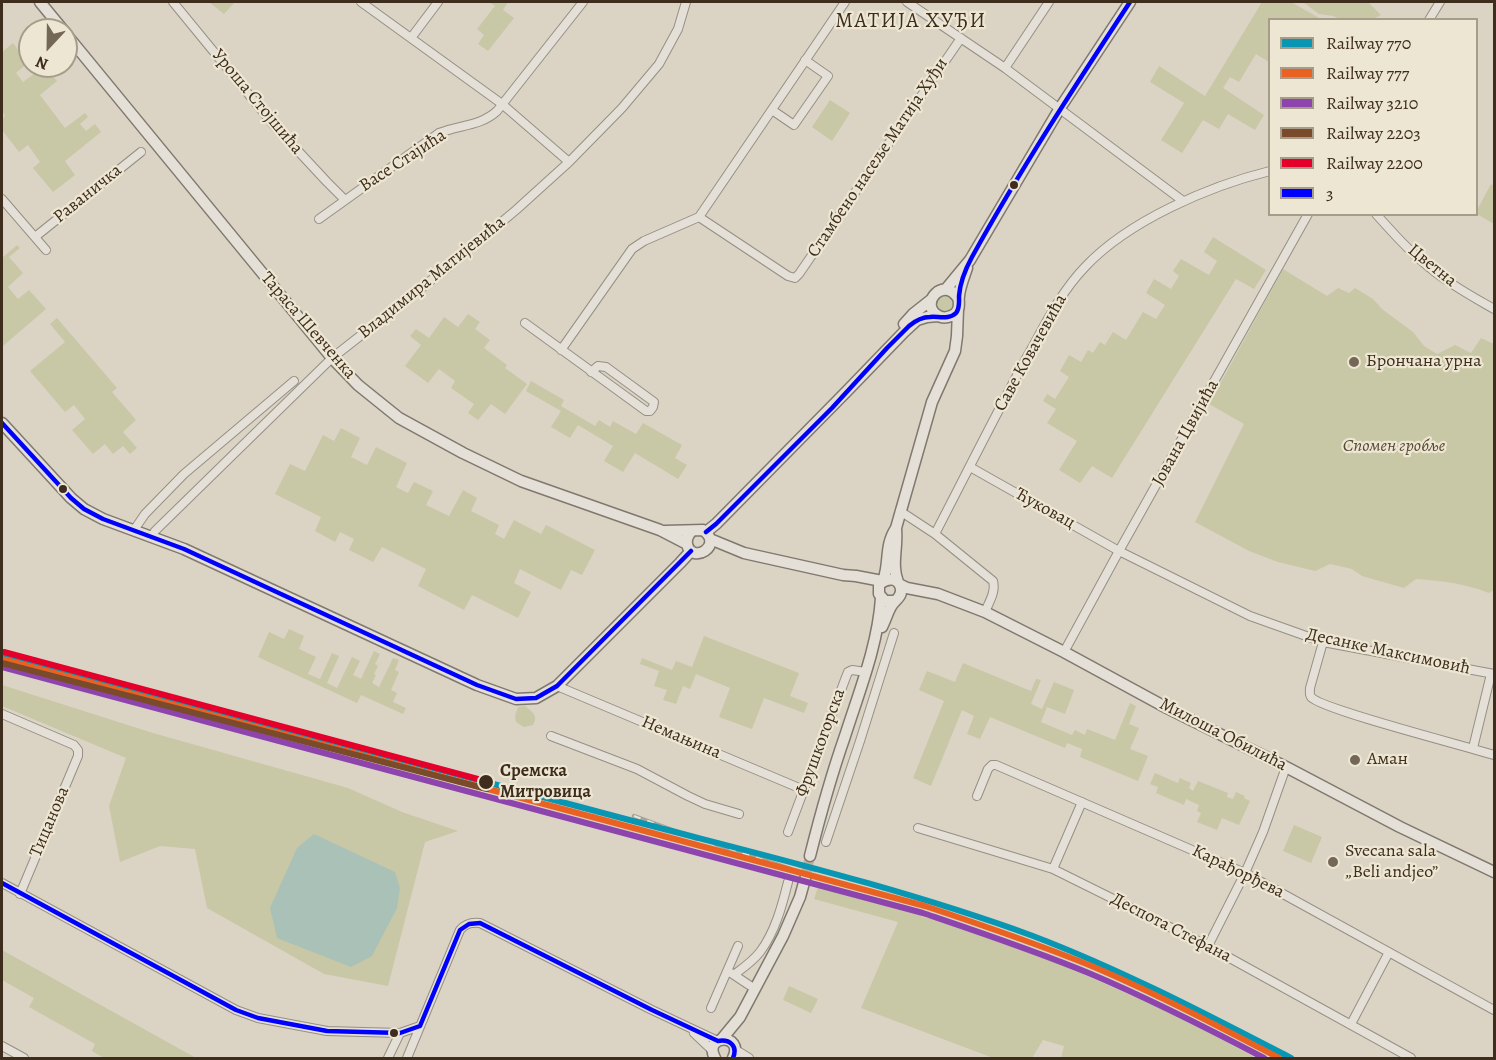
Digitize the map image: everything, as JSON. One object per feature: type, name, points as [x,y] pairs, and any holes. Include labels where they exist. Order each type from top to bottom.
[{"type":"street","points":[[40,2],[53,18]]},
{"type":"street","name":"Уроша Стојшића","points":[[172,2],[273,124],[345,200]]},
{"type":"street","points":[[361,2],[502,104],[569,162]]},
{"type":"street","points":[[411,38],[438,2]]},
{"type":"street","name":"Васе Стајића","points":[[319,219],[439,133],[491,116],[584,2]]},
{"type":"street","name":"Владимира Матијевића","points":[[152,536],[332,358],[448,267],[569,162],[622,108],[659,64],[678,29],[686,2]]},
{"type":"street","points":[[561,350],[632,249],[644,241],[699,217],[845,2]]},
{"type":"street","points":[[907,2],[1005,68],[1184,201]]},
{"type":"street","points":[[1005,68],[1049,2]]},
{"type":"street","points":[[897,338],[904,324],[913,314],[936,293],[946,289],[970,260],[1059,108],[1130,2]]},
{"type":"street","points":[[1430,18],[1440,2]]},
{"type":"street","name":"Стамбено насеље Матија Хуђи","points":[[699,217],[788,276],[795,278],[961,38]]},
{"type":"street","name":"Тараса Шевченка","points":[[78,49],[332,358],[358,385],[399,418],[463,453],[521,481],[660,530],[689,548]]},
{"type":"street","points":[[772,110],[794,125],[828,76],[805,60]]},
{"type":"street","name":"Раваничка","points":[[35,237],[141,152]]},
{"type":"street","name":"Саве Ковачевића","points":[[935,534],[999,408],[1066,289],[1086,266],[1109,246],[1138,226],[1184,201],[1268,171]]},
{"type":"street","points":[[2,199],[46,250]]},
{"type":"street","name":"Јована Цвијића","points":[[1064,652],[1307,216]]},
{"type":"street","name":"Цветна","points":[[1378,216],[1432,270],[1494,309]]},
{"type":"street","points":[[880,596],[879,587],[886,574],[887,552],[932,402],[957,343],[961,284],[970,260]]},
{"type":"street","points":[[705,552],[709,546],[708,536],[716,524],[897,338],[917,320],[953,315],[958,304],[954,292],[946,289]]},
{"type":"street","points":[[932,299],[933,311],[950,326],[946,367]]},
{"type":"street","points":[[525,323],[591,372],[646,411],[650,411],[653,407],[654,402],[606,367],[598,366],[591,372]]},
{"type":"street","points":[[134,530],[145,514],[184,474],[294,381]]},
{"type":"street","points":[[2,423],[71,498],[84,509],[103,519],[184,549],[477,685],[516,699],[536,698],[557,686],[681,563],[689,548],[687,537],[692,531],[699,530],[744,553]]},
{"type":"street","name":"Ћуковац","points":[[970,467],[1119,551]]},
{"type":"street","points":[[900,511],[935,534],[993,581],[993,593],[985,612]]},
{"type":"street","points":[[843,575],[865,584],[887,602],[896,600],[901,593],[895,574],[896,528]]},
{"type":"street","name":"Тараса Шевченка","points":[[660,530],[692,531]]},
{"type":"street","points":[[689,548],[698,553],[744,553],[843,575],[883,581],[892,579],[898,583]]},
{"type":"street","name":"Десанке Максимовић","points":[[1119,551],[1250,616],[1323,642],[1493,674]]},
{"type":"street","name":"Милоша Обилића","points":[[898,583],[907,588],[938,594],[985,612],[1167,708],[1400,827],[1494,872]]},
{"type":"street","name":"Фрушкогорска","points":[[810,856],[822,807],[866,672],[879,616],[880,596]]},
{"type":"street","name":"Милоша Обилића","points":[[896,600],[906,596],[917,596],[951,600]]},
{"type":"street","name":"Фрушкогорска","points":[[871,652],[896,600]]},
{"type":"street","name":"Фрушкогорска","points":[[826,842],[894,633]]},
{"type":"street","points":[[1323,642],[1310,688],[1312,699],[1327,706],[1494,755]]},
{"type":"street","name":"Фрушкогорска","points":[[788,832],[848,672],[852,670],[866,672]]},
{"type":"street","points":[[1473,748],[1493,674]]},
{"type":"street","name":"Немањина","points":[[557,686],[804,790]]},
{"type":"street","name":"Тицанова","points":[[2,714],[74,745],[78,750],[78,756],[20,894]]},
{"type":"street","points":[[551,736],[637,769],[696,800],[739,814]]},
{"type":"street","name":"Фрушкогорска","points":[[845,736],[860,741]]},
{"type":"street","name":"Карађорђева","points":[[977,796],[988,769],[996,765],[1245,873],[1494,1010]]},
{"type":"street","points":[[1208,946],[1263,832],[1286,767]]},
{"type":"street","points":[[1053,870],[1082,802]]},
{"type":"street","name":"Деспота Стефана","points":[[918,828],[1053,870],[1208,946],[1410,1059]]},
{"type":"street","points":[[716,1051],[740,1017],[755,989],[793,915],[805,879]]},
{"type":"street","points":[[731,973],[761,951],[781,909],[788,882]]},
{"type":"street","points":[[2,883],[236,1010],[258,1018],[327,1031],[400,1033],[420,1026]]},
{"type":"street","points":[[407,1059],[460,930],[474,923],[480,923],[684,1025],[716,1051]]},
{"type":"street","points":[[711,1008],[731,973],[738,946]]},
{"type":"street","points":[[1351,1024],[1389,952]]},
{"type":"street","points":[[731,973],[755,989]]},
{"type":"street","points":[[735,1052],[740,1017]]},
{"type":"street","points":[[388,1059],[400,1033]]},
{"type":"street","points":[[716,1051],[729,1041],[735,1052],[749,1059]]},
{"type":"street","points":[[2,1046],[24,1059]]},
{"type":"green space","points":[[209,2],[235,2],[224,14]]},
{"type":"green space","points":[[489,2],[508,2],[503,10],[514,18],[488,51],[478,44],[484,35],[477,29],[495,6]]},
{"type":"green space","points":[[1262,2],[1291,2],[1319,18],[1268,18],[1268,61],[1256,54],[1239,82],[1230,77],[1223,88],[1264,115],[1255,130],[1228,114],[1219,129],[1203,120],[1182,153],[1161,140],[1184,103],[1150,82],[1159,66],[1205,96]]},
{"type":"green space","points":[[1303,2],[1368,2],[1381,15],[1375,18],[1338,18],[1319,14]]},
{"type":"green space","points":[[13,43],[18,50],[18,71],[16,73],[23,82],[28,78],[55,78],[57,81],[40,95],[65,128],[85,113],[88,117],[80,124],[86,131],[95,124],[101,132],[65,161],[75,175],[53,192],[33,168],[40,162],[28,145],[19,152],[2,130],[2,119],[5,116],[2,111],[2,52]]},
{"type":"green space","points":[[830,100],[850,113],[832,141],[812,127]]},
{"type":"green space","points":[[1491,184],[1494,186],[1494,224],[1478,215],[1478,208]]},
{"type":"green space","points":[[1213,237],[1266,270],[1254,289],[1236,279],[1112,478],[1092,466],[1080,483],[1059,470],[1077,441],[1047,423],[1056,409],[1043,401],[1047,394],[1055,399],[1069,377],[1060,371],[1069,355],[1081,362],[1088,350],[1093,353],[1100,342],[1105,345],[1113,332],[1126,340],[1143,312],[1156,319],[1165,305],[1146,293],[1154,279],[1171,289],[1179,276],[1173,271],[1181,259],[1209,275],[1217,261],[1204,252]]},
{"type":"green space","points":[[17,245],[20,248],[9,257],[23,273],[8,287],[18,299],[29,290],[46,309],[3,346],[2,258]]},
{"type":"green space","name":"Спомен гробље","points":[[1283,269],[1327,296],[1338,288],[1349,293],[1355,288],[1373,299],[1382,309],[1413,332],[1424,346],[1437,354],[1455,345],[1471,353],[1481,338],[1494,344],[1494,590],[1489,593],[1453,583],[1416,579],[1404,588],[1362,576],[1352,569],[1330,564],[1315,571],[1278,562],[1249,551],[1195,522],[1244,424],[1209,404]]},
{"type":"green space","points":[[945,295],[951,298],[954,304],[951,310],[945,313],[939,310],[936,304],[939,298]]},
{"type":"green space","points":[[468,314],[480,322],[475,329],[490,340],[484,348],[507,365],[505,368],[527,384],[505,414],[491,404],[478,420],[468,413],[474,404],[451,388],[455,381],[439,369],[428,383],[405,366],[421,345],[410,336],[416,329],[429,338],[444,317],[458,327]]},
{"type":"green space","points":[[57,318],[117,388],[112,392],[136,420],[123,432],[137,448],[130,454],[123,446],[113,454],[105,444],[93,454],[72,430],[85,419],[74,405],[65,412],[30,371],[65,342],[50,324]]},
{"type":"green space","points":[[531,381],[564,400],[561,406],[595,426],[599,420],[610,427],[613,421],[636,434],[643,423],[682,445],[675,458],[687,465],[678,479],[635,453],[623,472],[604,461],[613,446],[578,425],[570,438],[551,427],[561,411],[526,391]]},
{"type":"green space","points":[[341,428],[360,438],[351,457],[367,465],[376,447],[407,463],[396,487],[408,493],[414,482],[433,491],[426,505],[449,516],[463,490],[477,498],[471,511],[499,525],[495,534],[504,539],[514,520],[541,534],[546,525],[595,550],[582,575],[571,570],[561,590],[520,569],[514,583],[531,592],[518,618],[472,595],[464,610],[418,586],[426,569],[382,547],[373,562],[349,550],[354,539],[340,532],[335,542],[315,531],[321,517],[275,494],[290,464],[305,471],[323,435],[334,441]]},
{"type":"green space","points":[[289,629],[304,636],[299,649],[316,657],[308,674],[320,679],[332,653],[339,656],[327,683],[337,688],[352,657],[360,661],[353,675],[361,679],[374,651],[380,654],[375,664],[378,666],[372,683],[379,687],[393,658],[399,660],[395,670],[399,672],[391,690],[397,693],[393,702],[406,708],[403,714],[361,695],[357,703],[258,657],[269,632],[284,639]]},
{"type":"green space","points":[[704,636],[799,673],[790,696],[808,703],[804,713],[764,698],[752,729],[719,717],[730,688],[696,674],[690,689],[683,686],[676,704],[663,700],[667,690],[654,686],[659,671],[640,664],[642,658],[672,670],[676,661],[692,667]]},
{"type":"green space","points":[[963,663],[1031,691],[1036,679],[1041,680],[1031,704],[1042,709],[1054,682],[1074,690],[1065,714],[1047,707],[1041,722],[1072,735],[1075,730],[1085,735],[1087,729],[1115,740],[1130,703],[1136,706],[1129,724],[1139,728],[1130,749],[1148,756],[1138,781],[1080,757],[1082,749],[1067,743],[1065,748],[990,717],[980,739],[967,734],[974,716],[962,710],[931,786],[913,778],[944,701],[919,690],[927,671],[955,682]]},
{"type":"green space","points":[[2,685],[153,733],[348,788],[402,812],[458,831],[425,842],[388,986],[324,974],[207,908],[195,849],[160,846],[120,862],[109,806],[126,758],[2,706]]},
{"type":"green space","points":[[525,706],[534,714],[535,719],[533,725],[524,727],[516,722],[515,716],[518,707]]},
{"type":"green space","points":[[1155,773],[1178,783],[1180,778],[1191,783],[1189,788],[1193,791],[1198,781],[1228,793],[1227,797],[1233,799],[1236,792],[1250,801],[1239,825],[1222,818],[1217,830],[1197,822],[1201,813],[1197,811],[1199,805],[1186,799],[1184,805],[1156,793],[1158,787],[1150,784]]},
{"type":"green space","points":[[1294,825],[1322,837],[1311,863],[1283,851]]},
{"type":"green space","points":[[819,884],[893,904],[1046,958],[1178,1016],[1256,1058],[1061,1058],[1064,1046],[1043,1040],[1032,1058],[993,1058],[861,1008],[898,922],[814,899]]},
{"type":"green space","points":[[2,950],[196,1058],[104,1058],[92,1051],[95,1044],[29,1007],[34,998],[2,980]]},
{"type":"green space","points":[[789,986],[818,999],[811,1013],[783,1000]]},
{"type":"shaded area","points":[[314,834],[395,872],[400,888],[397,908],[372,956],[351,967],[277,938],[270,908],[297,848]]},
{"type":"tunnel","points":[[805,879],[810,856]]},
{"type":"railway","points":[[634,816],[697,839]]},
{"type":"railway","points":[[716,844],[790,869]]},
{"type":"railway","points":[[798,865],[816,870]]},
{"type":"rail line","name":"2200","points":[[4,652],[489,782]]},
{"type":"rail line","name":"770","points":[[2,655],[923,899],[1033,936],[1099,963],[1291,1058]]},
{"type":"rail line","name":"777","points":[[2,659],[925,906],[1094,967],[1164,999],[1279,1058]]},
{"type":"rail line","name":"2203","points":[[2,663],[487,789]]},
{"type":"rail line","name":"3210","points":[[2,667],[923,913],[1091,974],[1135,993],[1264,1058]]},
{"type":"transit line","name":"3","points":[[706,532],[832,408],[909,326],[924,318],[947,317],[956,313],[959,307],[962,281],[972,257],[1068,97],[1130,2]]},
{"type":"transit line","name":"3","points":[[2,423],[71,498],[84,509],[103,519],[184,549],[477,685],[516,699],[536,698],[557,686],[691,551]]},
{"type":"transit line","name":"3","points":[[2,883],[236,1010],[258,1018],[327,1031],[400,1033],[420,1026]]},
{"type":"transit line","name":"3","points":[[420,1026],[460,930],[469,924],[480,923],[652,1010],[718,1041],[729,1042],[734,1047],[733,1058]]},
{"type":"place","name":"Брончана урна","points":[[1354,362]]},
{"type":"place","name":"Аман","points":[[1355,760]]},
{"type":"place","name":"Сремска Митровица","points":[[486,782]]},
{"type":"place","name":"Svecana sala „Beli andjeo”","points":[[1333,862]]},
{"type":"district","name":"МАТИЈА ХУЂИ","points":[[911,22]]}]
